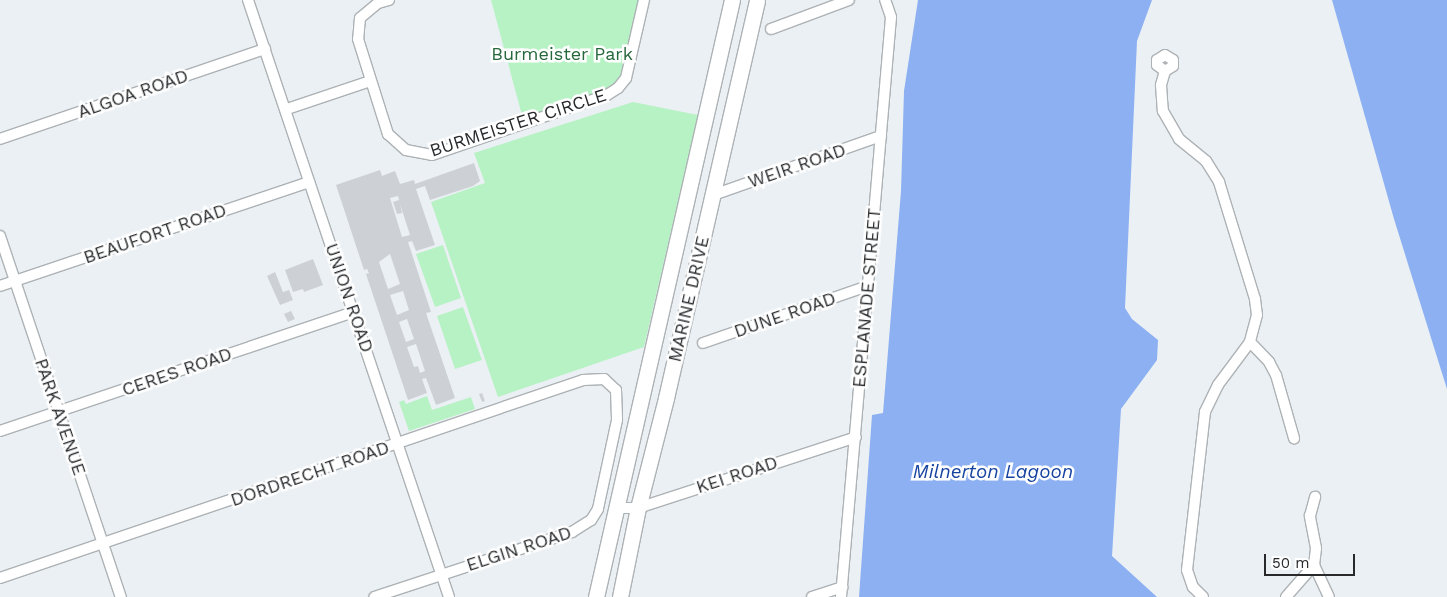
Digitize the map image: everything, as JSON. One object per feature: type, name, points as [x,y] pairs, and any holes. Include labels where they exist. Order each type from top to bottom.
[{"type":"main road","name":"MARINE DRIVE","points":[[596,597],[732,0]]},
{"type":"main road","name":"MARINE DRIVE","points":[[620,597],[638,508],[713,195],[757,0]]},
{"type":"street","name":"UNION ROAD","points":[[248,0],[287,108],[309,182],[449,597]]},
{"type":"street","name":"BURMEISTER CIRCLE","points":[[389,0],[366,10],[357,27],[370,81],[388,134],[395,144],[418,155],[432,155],[607,95],[618,88],[626,78],[644,0]]},
{"type":"street","points":[[771,29],[849,0]]},
{"type":"street","name":"ESPLANADE STREET","points":[[842,592],[891,17],[886,0]]},
{"type":"street","name":"ALGOA ROAD","points":[[0,139],[265,49]]},
{"type":"street","points":[[1165,71],[1160,92],[1161,104],[1179,139],[1206,162],[1219,182],[1255,299],[1257,316],[1250,342],[1218,385],[1205,412],[1187,570],[1192,587],[1203,597]]},
{"type":"street","points":[[287,108],[370,81]]},
{"type":"street","name":"WEIR ROAD","points":[[713,195],[882,136]]},
{"type":"street","name":"BEAUFORT ROAD","points":[[0,286],[309,182]]},
{"type":"street","name":"PARK AVENUE","points":[[0,236],[121,597]]},
{"type":"street","name":"DUNE ROAD","points":[[703,343],[868,286]]},
{"type":"street","name":"CERES ROAD","points":[[0,431],[354,312]]},
{"type":"street","points":[[1250,342],[1269,362],[1276,375],[1294,438]]},
{"type":"street","name":"DORDRECHT ROAD","points":[[0,578],[590,378],[604,380],[616,390]]},
{"type":"street","name":"ELGIN ROAD","points":[[374,597],[572,532],[591,520],[600,500],[617,420],[616,390]]},
{"type":"street","name":"KEI ROAD","points":[[617,508],[638,508],[856,436]]},
{"type":"street","points":[[1316,497],[1310,516],[1316,548],[1314,565],[1329,597]]},
{"type":"street","points":[[1286,597],[1314,565]]},
{"type":"street","points":[[812,597],[842,592]]},
{"type":"green space","name":"Burmeister Park","points":[[491,0],[644,0],[618,88],[524,123]]},
{"type":"green space","points":[[633,102],[698,115],[644,347],[498,397],[431,202],[485,183],[474,153]]},
{"type":"green space","points":[[443,245],[461,298],[435,307],[416,254]]},
{"type":"green space","points":[[463,307],[482,360],[455,369],[437,316]]},
{"type":"green space","points":[[427,396],[432,410],[471,397],[475,409],[409,431],[399,402],[404,400],[406,404]]},
{"type":"water","name":"Milnerton Lagoon","points":[[918,0],[1152,0],[1137,41],[1125,308],[1132,319],[1158,340],[1157,360],[1121,409],[1112,556],[1157,597],[859,597],[872,415],[883,413],[901,191],[904,91]]},
{"type":"water","points":[[1332,0],[1447,0],[1447,389],[1394,219]]},
{"type":"building","points":[[474,163],[480,181],[473,186],[430,200],[425,186],[416,189],[435,245],[416,251],[412,241],[408,242],[431,312],[426,313],[455,398],[436,405],[426,378],[422,379],[427,393],[408,400],[366,274],[369,273],[367,269],[364,270],[336,185],[380,170],[382,176],[395,171],[400,184],[414,180],[415,184]],"holes":[[[398,196],[399,200],[393,202],[397,214],[402,213],[400,204],[410,235],[402,237],[390,198]],[[390,254],[400,284],[388,289],[379,262]],[[403,291],[409,310],[397,315],[390,295]],[[407,319],[414,339],[406,342],[399,322]],[[416,344],[425,371],[420,373],[418,366],[414,367],[407,347]]]},
{"type":"building","points":[[313,259],[323,285],[304,292],[303,289],[293,292],[285,270]]},
{"type":"building","points":[[275,272],[283,292],[289,290],[293,300],[280,305],[267,276]]},
{"type":"building","points":[[291,311],[295,319],[288,322],[284,314]]},
{"type":"building","points":[[482,393],[485,401],[482,402],[479,394]]}]
